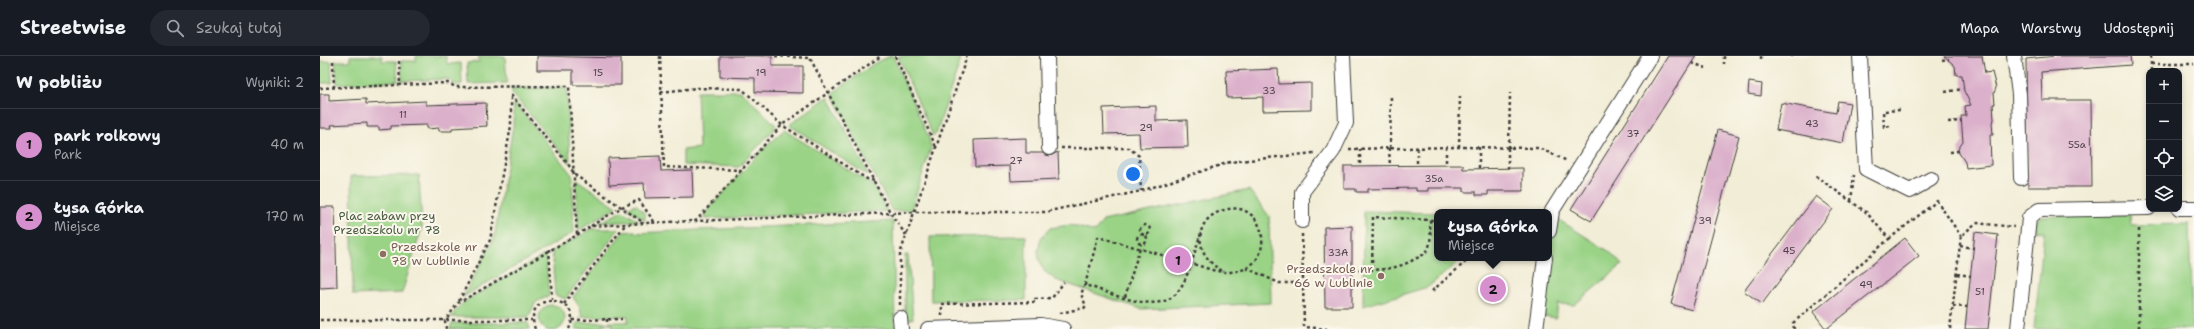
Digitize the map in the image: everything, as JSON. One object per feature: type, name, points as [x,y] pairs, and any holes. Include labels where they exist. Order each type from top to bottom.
[{"type":"lane","points":[[1047,56],[1050,148]]},
{"type":"lane","points":[[1302,221],[1302,192],[1333,151],[1346,123],[1343,56]]},
{"type":"lane","points":[[1552,211],[1650,56]]},
{"type":"lane","points":[[1860,56],[1866,169],[1910,191],[1931,179]]},
{"type":"lane","points":[[2014,56],[2019,94],[2021,178]]},
{"type":"lane","points":[[2018,329],[2029,218],[2038,210],[2146,208]]},
{"type":"lane","points":[[2182,208],[2194,208]]},
{"type":"lane","points":[[1536,329],[1546,261]]},
{"type":"lane","points":[[928,329],[1041,325],[1063,329]]},
{"type":"path","points":[[660,56],[660,92],[664,167],[742,170]]},
{"type":"path","points":[[775,56],[810,58],[830,92],[891,214],[906,235]]},
{"type":"path","points":[[694,222],[782,125],[882,56]]},
{"type":"path","points":[[895,56],[936,148]]},
{"type":"path","points":[[900,323],[900,254],[967,56]]},
{"type":"path","points":[[1724,56],[1724,64]]},
{"type":"path","points":[[2151,56],[2151,68]]},
{"type":"path","points":[[1942,60],[1949,59]]},
{"type":"path","points":[[333,61],[334,87]]},
{"type":"path","points":[[399,61],[400,84]]},
{"type":"path","points":[[1692,63],[1706,68]]},
{"type":"path","points":[[2151,64],[2194,64]]},
{"type":"path","points":[[320,88],[449,83],[455,87],[569,86],[577,235]]},
{"type":"path","points":[[660,92],[697,88],[742,89],[782,125],[867,179],[875,182]]},
{"type":"path","points":[[1945,92],[1963,90]]},
{"type":"path","points":[[1508,168],[1510,93]]},
{"type":"path","points":[[1459,147],[1460,94]]},
{"type":"path","points":[[446,329],[446,321],[458,302],[490,240],[511,126],[511,95],[575,175],[645,223]]},
{"type":"path","points":[[1390,166],[1391,95]]},
{"type":"path","points":[[1890,126],[1884,127],[1883,111],[1902,110]]},
{"type":"path","points":[[1948,122],[1961,121]]},
{"type":"path","points":[[591,226],[914,212],[1045,212],[1141,191],[1230,162],[1360,149],[1446,147],[1539,148],[1579,167]]},
{"type":"path","points":[[1446,147],[1446,165]]},
{"type":"path","points":[[1479,147],[1479,169]]},
{"type":"path","points":[[1050,148],[1129,148],[1139,156],[1141,191]]},
{"type":"path","points":[[1417,148],[1417,166]]},
{"type":"path","points":[[1360,149],[1360,166]]},
{"type":"path","points":[[1950,152],[1959,151]]},
{"type":"path","points":[[1814,175],[1866,212],[1890,239]]},
{"type":"path","points":[[458,302],[549,249],[577,235],[622,207],[639,200],[655,223]]},
{"type":"path","points":[[1794,329],[1793,323],[1890,239],[1937,201],[1962,236]]},
{"type":"path","points":[[1201,233],[1190,263],[1181,288],[1170,298],[1152,304],[1084,285],[1098,237],[1190,263],[1225,272],[1237,271],[1246,268],[1259,257],[1263,243],[1260,229],[1250,214],[1235,208],[1221,211],[1210,217],[1201,233]]},
{"type":"path","points":[[1372,270],[1373,217],[1434,220]]},
{"type":"path","points":[[1352,270],[1392,270],[1410,262],[1428,250],[1430,220]]},
{"type":"path","points":[[1302,221],[1304,328],[1327,329]]},
{"type":"path","points":[[1950,329],[1962,236],[1976,223],[2028,228]]},
{"type":"path","points":[[564,304],[625,224]]},
{"type":"path","points":[[2139,229],[2139,329]]},
{"type":"path","points":[[1201,233],[1200,245],[1204,256],[1215,267],[1225,272]]},
{"type":"path","points":[[1125,297],[1139,248],[1141,244],[1146,242],[1147,238],[1144,235],[1138,236],[1137,240],[1141,244]]},
{"type":"path","points":[[1960,246],[1974,248]]},
{"type":"path","points":[[549,249],[552,300]]},
{"type":"path","points":[[1432,291],[1467,261]]},
{"type":"path","points":[[1246,268],[1279,283],[1303,283]]},
{"type":"path","points":[[1957,274],[1971,276]]},
{"type":"path","points":[[942,318],[942,304],[1035,302],[1035,299],[1052,298],[1064,282]]},
{"type":"path","points":[[535,329],[532,320],[537,307],[542,303],[552,300],[564,304],[568,309],[572,320],[569,329]]},
{"type":"path","points":[[1953,306],[1967,307]]},
{"type":"path","points":[[607,319],[607,324]]},
{"type":"path","points":[[572,320],[622,319]]},
{"type":"path","points":[[320,320],[532,320]]},
{"type":"green space","points":[[350,56],[382,56],[382,61],[396,61],[398,81],[337,84],[335,61],[350,61]]},
{"type":"green space","points":[[416,56],[446,56],[447,64],[461,63],[462,84],[456,85],[448,79],[402,81],[401,61],[416,61]]},
{"type":"green space","points":[[479,56],[505,56],[507,83],[468,84],[467,63],[479,62]]},
{"type":"green space","points":[[893,56],[929,138],[931,148],[911,210],[892,211],[833,95],[834,92],[875,63]]},
{"type":"green space","points":[[898,56],[962,56],[936,134],[933,136]]},
{"type":"green space","points":[[331,61],[332,83],[320,83],[320,62]]},
{"type":"green space","points":[[565,87],[567,92],[570,163],[512,93],[512,88]]},
{"type":"green space","points":[[697,91],[741,91],[775,124],[776,127],[739,167],[683,165],[683,150],[699,148]]},
{"type":"green space","points":[[826,98],[829,98],[869,176],[789,125]]},
{"type":"green space","points":[[514,101],[572,175],[574,232],[463,297],[494,239],[513,126]]},
{"type":"green space","points":[[784,130],[874,186],[887,211],[704,219],[705,213],[763,149]]},
{"type":"green space","name":"Plac zabaw przy Przedszkolu nr 78","points":[[419,175],[422,227],[402,293],[353,295],[351,176]]},
{"type":"green space","points":[[576,179],[617,207],[579,230],[578,229]]},
{"type":"green space","points":[[1249,190],[1269,216],[1271,303],[1141,309],[1056,280],[1044,271],[1039,259],[1038,250],[1041,238],[1050,228],[1070,225],[1095,232],[1103,221]]},
{"type":"green space","points":[[636,204],[645,213],[645,220],[627,208]]},
{"type":"green space","points":[[622,211],[639,221],[599,223]]},
{"type":"green space","points":[[1364,211],[1434,213],[1434,261],[1459,261],[1428,287],[1363,306]]},
{"type":"green space","points":[[2130,215],[2131,225],[2189,224],[2192,329],[2034,329],[2044,232],[2035,231],[2037,220],[2041,216]]},
{"type":"green space","points":[[1552,216],[1610,252],[1622,265],[1574,305],[1558,304],[1556,318],[1538,315],[1548,261],[1552,261]]},
{"type":"green space","points":[[893,221],[895,329],[613,329],[613,324],[608,324],[608,322],[628,322],[628,316],[582,317],[580,308],[573,297],[623,232],[635,231],[635,233]]},
{"type":"green space","points":[[592,229],[619,229],[565,299],[555,295],[552,251]]},
{"type":"green space","points":[[1026,236],[1026,300],[931,301],[930,237]]},
{"type":"green space","points":[[544,255],[546,257],[549,296],[536,302],[528,317],[451,316],[465,301]]},
{"type":"green space","points":[[905,255],[908,255],[913,319],[905,319]]},
{"type":"green space","points":[[547,306],[557,306],[564,313],[564,323],[557,330],[547,330],[540,323],[540,313]]},
{"type":"green space","points":[[606,322],[606,324],[602,325],[602,329],[575,329],[577,323]]},
{"type":"green space","points":[[452,323],[528,323],[530,329],[450,329]]},
{"type":"building","points":[[537,56],[621,58],[621,85],[573,85],[573,70],[537,70]]},
{"type":"building","points":[[720,56],[772,56],[772,66],[803,66],[803,93],[755,92],[755,78],[720,77]]},
{"type":"building","points":[[1668,56],[1696,56],[1591,221],[1571,209]]},
{"type":"building","points":[[1944,56],[1982,56],[1985,73],[1992,72],[1996,88],[1994,93],[1995,104],[1993,104],[1993,135],[1990,135],[1991,165],[1966,168],[1965,162],[1959,153],[1958,149],[1963,142],[1961,116],[1966,116],[1965,106],[1971,105],[1964,91],[1962,75],[1956,75],[1955,66]]},
{"type":"building","points":[[2056,56],[2130,56],[2131,65],[2041,72],[2042,100],[2091,100],[2092,187],[2028,187],[2026,59]]},
{"type":"building","points":[[1278,69],[1279,84],[1311,83],[1311,110],[1263,111],[1263,97],[1227,98],[1226,71]]},
{"type":"building","points":[[1749,82],[1762,84],[1761,96],[1748,94]]},
{"type":"building","points":[[320,94],[329,94],[329,101],[366,99],[366,104],[426,101],[426,105],[486,103],[487,126],[452,128],[452,131],[439,131],[439,128],[427,129],[427,125],[391,126],[391,129],[379,130],[379,127],[367,127],[367,123],[331,125],[332,128],[320,128]]},
{"type":"building","points":[[1838,101],[1850,103],[1843,143],[1776,130],[1781,103],[1836,113]]},
{"type":"building","points":[[1156,106],[1156,121],[1187,120],[1188,147],[1140,148],[1139,133],[1104,134],[1103,108]]},
{"type":"building","points":[[1718,130],[1739,136],[1692,310],[1671,304]]},
{"type":"building","points":[[1026,138],[1026,153],[1042,153],[1050,156],[1058,152],[1059,179],[1011,181],[1010,166],[975,167],[974,140]]},
{"type":"building","points":[[660,156],[661,171],[692,170],[693,197],[645,198],[644,183],[609,185],[608,158]]},
{"type":"building","points":[[1463,165],[1463,169],[1523,168],[1523,191],[1488,191],[1488,195],[1476,195],[1476,192],[1464,192],[1464,188],[1428,188],[1428,191],[1416,191],[1416,188],[1368,189],[1368,192],[1356,192],[1356,189],[1344,189],[1344,166]]},
{"type":"building","points":[[1816,196],[1833,209],[1762,304],[1744,291]]},
{"type":"building","points":[[320,207],[335,207],[337,287],[320,288]]},
{"type":"building","points":[[1352,226],[1352,307],[1325,307],[1324,227]]},
{"type":"building","points":[[1975,232],[1998,235],[1988,329],[1965,329]]},
{"type":"building","points":[[1905,238],[1919,256],[1826,329],[1813,312]]},
{"type":"place","name":"Przedszkole nr 78 w Lublinie","points":[[383,254]]},
{"type":"place","name":"park rolkowy","points":[[1178,260]]},
{"type":"place","name":"Przedszkole nr 66 w Lublinie","points":[[1381,276]]},
{"type":"place","name":"Łysa Górka","points":[[1493,289]]}]
